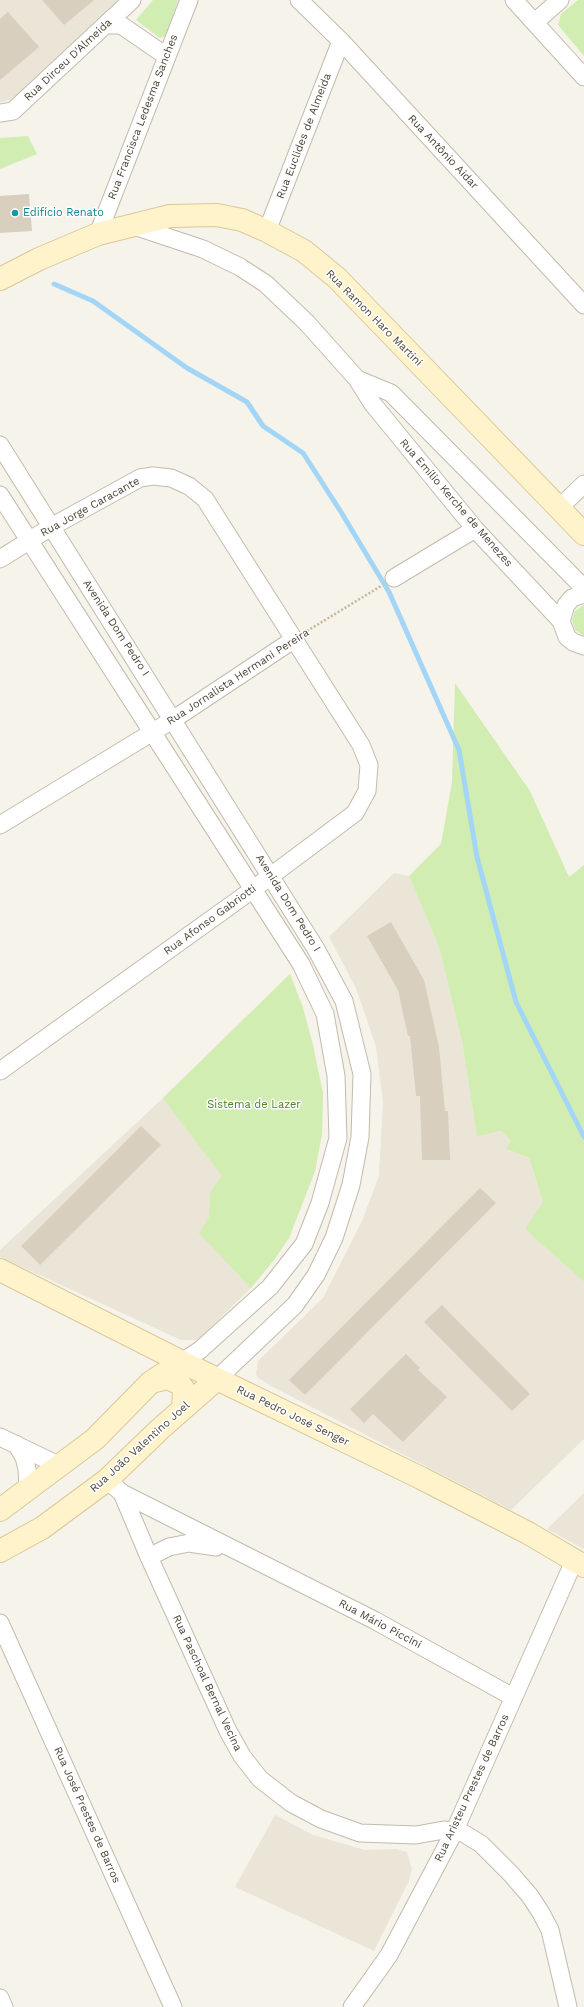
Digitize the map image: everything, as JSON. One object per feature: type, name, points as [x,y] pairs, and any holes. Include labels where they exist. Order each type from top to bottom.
[{"type":"street","name":"Rua Dirceu D'Almeida","points":[[0,113],[13,111],[132,0]]},
{"type":"street","name":"Rua Francisca Ledesma Sanches","points":[[98,234],[189,0]]},
{"type":"street","name":"Rua Antônio Aidar","points":[[299,0],[341,41],[584,306]]},
{"type":"street","points":[[514,0],[584,77]]},
{"type":"street","points":[[535,22],[560,0]]},
{"type":"street","points":[[106,25],[121,25],[166,56]]},
{"type":"street","name":"Rua Euclides de Almeida","points":[[267,231],[341,41]]},
{"type":"street","name":"Rua Ramon Haro Martini","points":[[0,279],[39,259],[98,234],[130,225],[170,216],[217,215],[242,220],[267,231],[304,252],[337,278],[584,534]]},
{"type":"street","name":"Rua Emílio Kerche de Menezes","points":[[130,225],[202,249],[240,267],[266,284],[307,323],[357,380],[372,403],[475,529],[561,621],[567,637],[573,642],[584,646]]},
{"type":"street","name":"Rua Emílio Kerche de Menezes","points":[[357,380],[390,393],[584,588]]},
{"type":"street","name":"Avenida Dom Pedro I","points":[[0,445],[174,719],[316,949],[344,1000],[362,1074],[360,1137],[351,1185],[341,1221],[316,1275],[295,1305],[217,1379]]},
{"type":"street","name":"Rua Jorge Caracante","points":[[0,559],[51,527],[140,478],[153,476],[171,478],[190,486],[204,499],[293,640]]},
{"type":"street","points":[[559,508],[584,484]]},
{"type":"street","name":"Avenida Dom Pedro I","points":[[0,495],[300,964],[325,1014],[336,1076],[338,1138],[320,1203],[304,1244],[270,1287],[200,1350],[182,1362]]},
{"type":"street","points":[[394,578],[475,529]]},
{"type":"street","points":[[561,621],[566,604],[572,598],[584,594]]},
{"type":"street","name":"Rua Jornalista Hermani Pereira","points":[[0,825],[152,733],[293,640]]},
{"type":"street","name":"Rua Afonso Gabriotti","points":[[0,1071],[252,890],[355,813],[367,791],[369,765],[362,744],[293,640]]},
{"type":"street","name":"Rua Pedro José Senger","points":[[0,1270],[182,1362],[421,1478],[580,1563]]},
{"type":"street","points":[[142,1341],[148,1351],[151,1362],[151,1382]]},
{"type":"street","points":[[0,1510],[96,1439],[151,1382],[182,1362]]},
{"type":"street","points":[[151,1382],[168,1378],[180,1384],[184,1390],[183,1408]]},
{"type":"street","name":"Rua João Valentino Joel","points":[[0,1551],[114,1486],[183,1408],[217,1379]]},
{"type":"street","points":[[0,1437],[60,1466]]},
{"type":"street","points":[[16,1444],[24,1457],[27,1469],[28,1489]]},
{"type":"street","name":"Rua Mário Piccini","points":[[114,1486],[245,1556],[374,1620],[513,1697]]},
{"type":"street","name":"Rua Paschoal Bernal Vecina","points":[[114,1486],[149,1557],[228,1731],[242,1756],[260,1779],[290,1803],[321,1819],[360,1833],[416,1835],[444,1830],[463,1833],[480,1844],[511,1874],[530,1896],[550,1930],[568,2007]]},
{"type":"street","name":"Rua Mário Piccini","points":[[149,1557],[169,1547],[189,1543],[210,1546],[245,1556]]},
{"type":"street","name":"Rua Aristeu Prestes de Barros","points":[[352,2007],[388,1955],[454,1832],[513,1697],[580,1563]]},
{"type":"street","name":"Rua José Prestes de Barros","points":[[0,1623],[173,2007]]},
{"type":"street","points":[[0,1998],[4,2007]]},
{"type":"path","name":"Rua Jornalista Hermani Pereira","points":[[293,640],[394,578]]},
{"type":"shaded area","points":[[0,0],[121,0],[13,99],[0,102]]},
{"type":"shaded area","points":[[394,873],[409,876],[439,947],[462,1042],[477,1135],[501,1131],[511,1141],[507,1150],[529,1158],[543,1202],[526,1229],[584,1282],[584,1439],[511,1510],[271,1386],[258,1378],[256,1374],[258,1361],[323,1298],[362,1221],[379,1176],[383,1102],[376,1047],[356,988],[329,937]]},
{"type":"shaded area","points":[[290,974],[303,1008],[313,1045],[323,1094],[322,1134],[315,1171],[289,1238],[274,1260],[251,1288],[198,1340],[181,1340],[0,1257],[0,1250],[163,1098]]},
{"type":"shaded area","points":[[584,1493],[584,1549],[547,1529]]},
{"type":"shaded area","points":[[275,1815],[313,1835],[365,1850],[396,1849],[407,1852],[412,1869],[409,1881],[374,1951],[235,1887]]},
{"type":"green space","points":[[153,0],[178,0],[166,36],[160,38],[136,20]]},
{"type":"green space","points":[[578,0],[584,0],[584,56],[558,25],[561,14]]},
{"type":"green space","points":[[28,136],[37,154],[0,169],[0,138]]},
{"type":"green space","points":[[584,605],[584,636],[575,630],[572,620],[575,611]]},
{"type":"green space","points":[[455,683],[530,791],[569,877],[584,865],[584,1282],[525,1229],[543,1202],[529,1158],[506,1149],[511,1141],[501,1131],[477,1136],[462,1042],[439,947],[409,876],[441,844],[452,782]]},
{"type":"green space","name":"Sistema de Lazer","points":[[290,974],[303,1008],[313,1045],[323,1094],[322,1134],[315,1171],[289,1238],[274,1260],[251,1288],[199,1233],[209,1217],[210,1192],[222,1176],[163,1098]]},
{"type":"building","points":[[42,0],[94,0],[64,25]]},
{"type":"building","points":[[8,12],[39,47],[0,80],[0,19]]},
{"type":"building","name":"Edifício Renato","points":[[29,194],[32,231],[0,233],[0,196]]},
{"type":"building","points":[[391,922],[424,980],[439,1047],[445,1111],[448,1111],[450,1160],[422,1160],[420,1096],[416,1096],[410,1036],[408,1036],[398,990],[367,936]]},
{"type":"building","points":[[141,1126],[161,1145],[40,1265],[21,1246]]},
{"type":"building","points":[[480,1188],[496,1203],[305,1395],[289,1380]]},
{"type":"building","points":[[442,1305],[530,1394],[512,1411],[424,1322]]},
{"type":"building","points":[[406,1354],[420,1368],[418,1370],[447,1397],[403,1442],[373,1414],[364,1423],[350,1409]]},
{"type":"waterway","points":[[54,284],[93,301],[187,368],[247,402],[263,426],[303,453],[341,512],[389,592],[459,750],[477,857],[516,1002],[584,1137]]},
{"type":"place","name":"Edifício Renato","points":[[15,213]]}]
